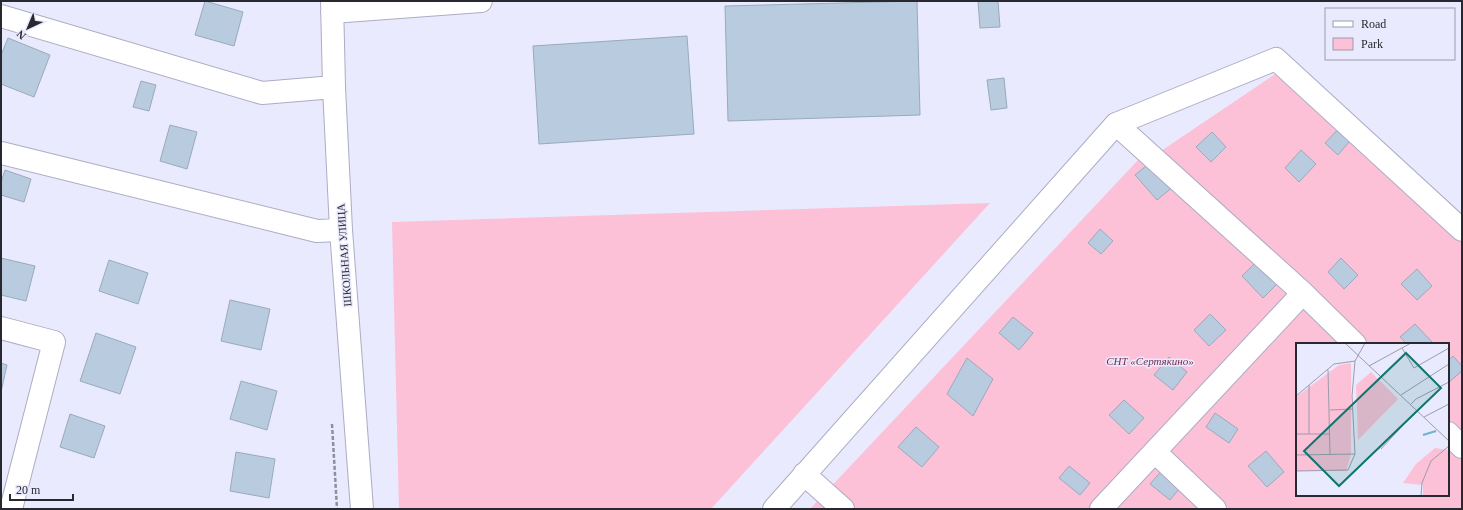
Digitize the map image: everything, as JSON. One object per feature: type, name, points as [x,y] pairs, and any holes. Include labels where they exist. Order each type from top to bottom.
[{"type":"street","points":[[332,6],[481,1]]},
{"type":"street","name":"ШКОЛЬНАЯ УЛИЦА","points":[[332,6],[334,88],[341,230],[362,509]]},
{"type":"street","points":[[1,16],[262,92],[334,88]]},
{"type":"street","points":[[774,509],[1116,124],[1276,59],[1462,230]]},
{"type":"street","points":[[1116,124],[1303,293],[1354,343]]},
{"type":"street","points":[[1,153],[318,230],[341,230]]},
{"type":"street","points":[[1101,509],[1303,293]]},
{"type":"street","points":[[1,328],[54,342],[12,509]]},
{"type":"street","points":[[1449,434],[1462,447]]},
{"type":"street","points":[[1155,452],[1215,509]]},
{"type":"street","points":[[804,474],[843,509]]},
{"type":"green space","name":"СНТ «Сертякино»","points":[[1293,62],[1462,222],[1462,509],[810,509],[1140,158],[1161,151]]},
{"type":"green space","points":[[990,203],[711,509],[399,509],[392,222]]},
{"type":"building","points":[[205,1],[243,12],[234,46],[195,35]]},
{"type":"building","points":[[917,1],[920,115],[728,121],[725,6]]},
{"type":"building","points":[[978,1],[998,1],[1000,27],[980,28]]},
{"type":"building","points":[[687,36],[694,134],[539,144],[533,46]]},
{"type":"building","points":[[8,38],[50,55],[34,97],[1,84],[1,55]]},
{"type":"building","points":[[1004,78],[1007,108],[991,110],[987,80]]},
{"type":"building","points":[[141,81],[156,85],[149,111],[133,107]]},
{"type":"building","points":[[170,125],[197,132],[187,169],[160,161]]},
{"type":"building","points":[[1342,125],[1354,136],[1338,155],[1325,143]]},
{"type":"building","points":[[1212,132],[1226,147],[1211,162],[1196,147]]},
{"type":"building","points":[[1301,150],[1316,164],[1299,182],[1285,168]]},
{"type":"building","points":[[1152,161],[1174,186],[1157,200],[1135,175]]},
{"type":"building","points":[[5,170],[31,179],[24,202],[1,195],[1,182]]},
{"type":"building","points":[[1100,229],[1113,241],[1101,254],[1088,243]]},
{"type":"building","points":[[1,258],[35,266],[26,301],[1,295]]},
{"type":"building","points":[[1341,258],[1358,275],[1344,289],[1328,272]]},
{"type":"building","points":[[109,260],[148,273],[138,304],[99,291]]},
{"type":"building","points":[[1258,260],[1279,282],[1263,298],[1242,276]]},
{"type":"building","points":[[1417,269],[1432,286],[1417,300],[1401,284]]},
{"type":"building","points":[[230,300],[270,309],[261,350],[221,341]]},
{"type":"building","points":[[1210,314],[1226,330],[1209,346],[1194,330]]},
{"type":"building","points":[[1013,317],[1033,333],[1019,350],[999,333]]},
{"type":"building","points":[[1415,324],[1433,343],[1406,343],[1400,337]]},
{"type":"building","points":[[96,333],[136,347],[120,394],[80,381]]},
{"type":"building","points":[[1453,356],[1462,366],[1462,371],[1449,382],[1449,360]]},
{"type":"building","points":[[1169,357],[1187,372],[1173,390],[1154,375]]},
{"type":"building","points":[[967,358],[993,379],[973,416],[947,394]]},
{"type":"building","points":[[1,363],[7,365],[1,392]]},
{"type":"building","points":[[241,381],[277,391],[267,430],[230,419]]},
{"type":"building","points":[[1124,400],[1144,418],[1129,434],[1109,415]]},
{"type":"building","points":[[1215,413],[1238,429],[1229,443],[1206,427]]},
{"type":"building","points":[[70,414],[105,426],[94,458],[60,447]]},
{"type":"building","points":[[916,427],[939,447],[922,467],[898,447]]},
{"type":"building","points":[[1266,451],[1284,472],[1267,487],[1248,466]]},
{"type":"building","points":[[236,452],[275,459],[269,498],[230,491]]},
{"type":"building","points":[[1069,466],[1090,483],[1080,495],[1059,478]]},
{"type":"building","points":[[1164,468],[1183,484],[1170,500],[1150,484]]}]
